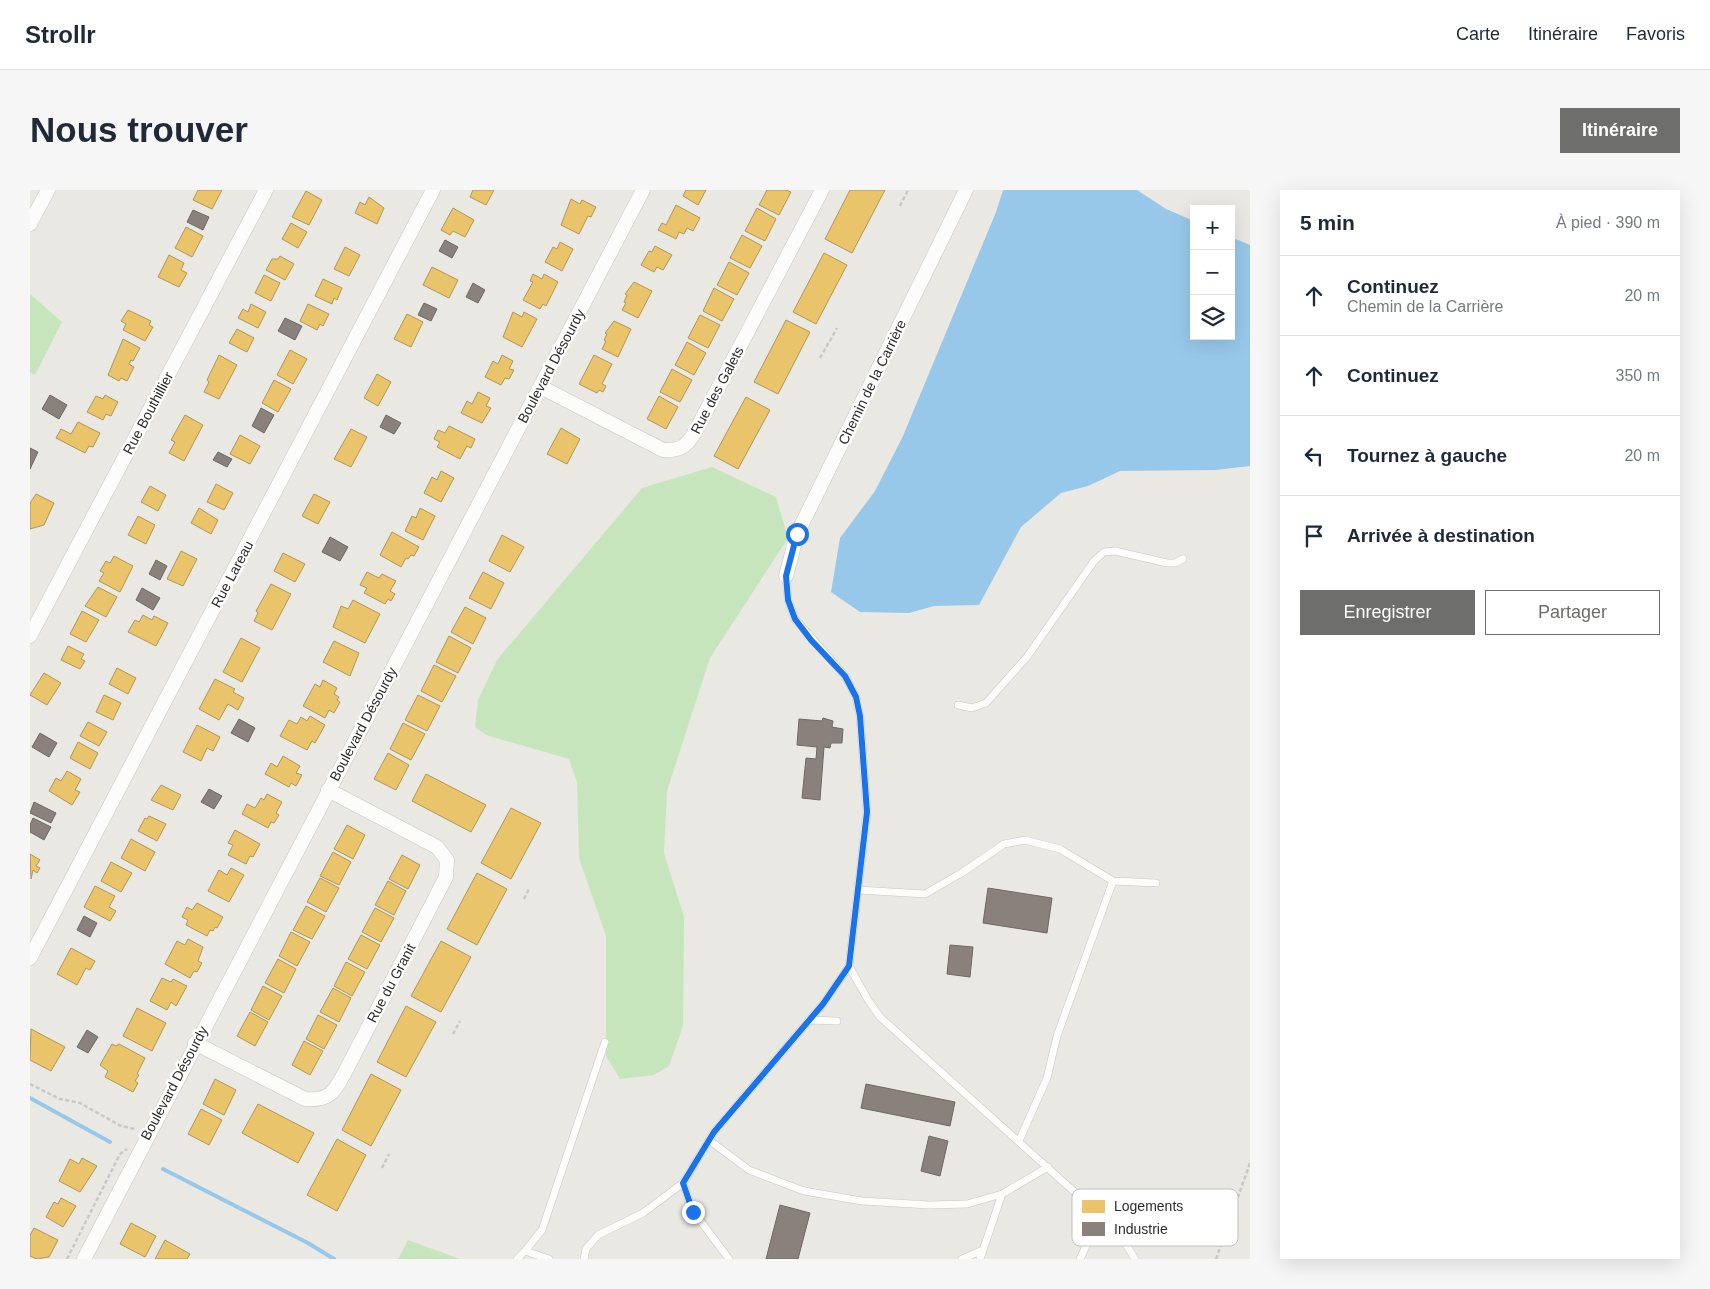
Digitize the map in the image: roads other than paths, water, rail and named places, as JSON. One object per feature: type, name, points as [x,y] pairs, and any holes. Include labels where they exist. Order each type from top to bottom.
[{"type":"street","points":[[30,224],[48,190]]},
{"type":"street","name":"Rue Bouthillier","points":[[30,636],[266,190]]},
{"type":"street","name":"Rue Lareau","points":[[30,958],[433,190]]},
{"type":"street","name":"Boulevard Désourdy","points":[[89,1257],[195,1043],[643,190]]},
{"type":"street","name":"Rue des Galets","points":[[541,387],[663,450],[681,449],[692,436],[822,190]]},
{"type":"street","name":"Chemin de la Carrière","points":[[786,576],[797,534],[966,190]]},
{"type":"street","name":"Rue du Granit","points":[[195,1043],[305,1099],[317,1100],[327,1097],[335,1090],[345,1072],[446,877],[447,860],[437,847],[328,790]]},
{"type":"lane","points":[[958,705],[972,708],[986,703],[1027,658],[1094,561],[1104,552],[1115,551],[1167,563],[1183,560]]},
{"type":"lane","points":[[584,1259],[586,1250],[598,1236],[643,1213],[683,1183],[708,1140],[810,1020],[849,966],[867,812],[860,716],[856,697],[845,676],[811,640],[795,619],[788,600],[786,576]]},
{"type":"lane","points":[[858,890],[925,894],[963,872],[1004,844],[1025,840],[1060,849],[1113,881],[1156,883]]},
{"type":"lane","points":[[1019,1141],[1047,1078],[1056,1036],[1113,881]]},
{"type":"lane","points":[[849,966],[868,1000],[880,1016],[1072,1189]]},
{"type":"lane","points":[[810,1020],[837,1021]]},
{"type":"lane","points":[[517,1259],[526,1252],[542,1230],[605,1042]]},
{"type":"lane","points":[[708,1140],[748,1170],[804,1191],[862,1201],[929,1205],[967,1204],[1002,1194],[1048,1167]]},
{"type":"lane","points":[[683,1183],[693,1212],[729,1259]]},
{"type":"lane","points":[[980,1259],[1002,1194]]},
{"type":"lane","points":[[1080,1259],[1086,1246]]},
{"type":"lane","points":[[1127,1246],[1135,1259]]},
{"type":"lane","points":[[962,1259],[983,1250]]},
{"type":"lane","points":[[526,1252],[549,1259]]},
{"type":"water","points":[[1003,190],[1137,190],[1166,209],[1190,219],[1190,340],[1235,340],[1235,239],[1250,245],[1250,466],[1215,470],[1120,471],[1088,486],[1061,493],[1021,527],[979,605],[934,606],[909,613],[860,612],[831,592],[840,538],[875,491],[903,436],[996,212]]},
{"type":"waterway","points":[[30,1098],[110,1142]]},
{"type":"waterway","points":[[163,1169],[308,1243],[334,1259]]}]
